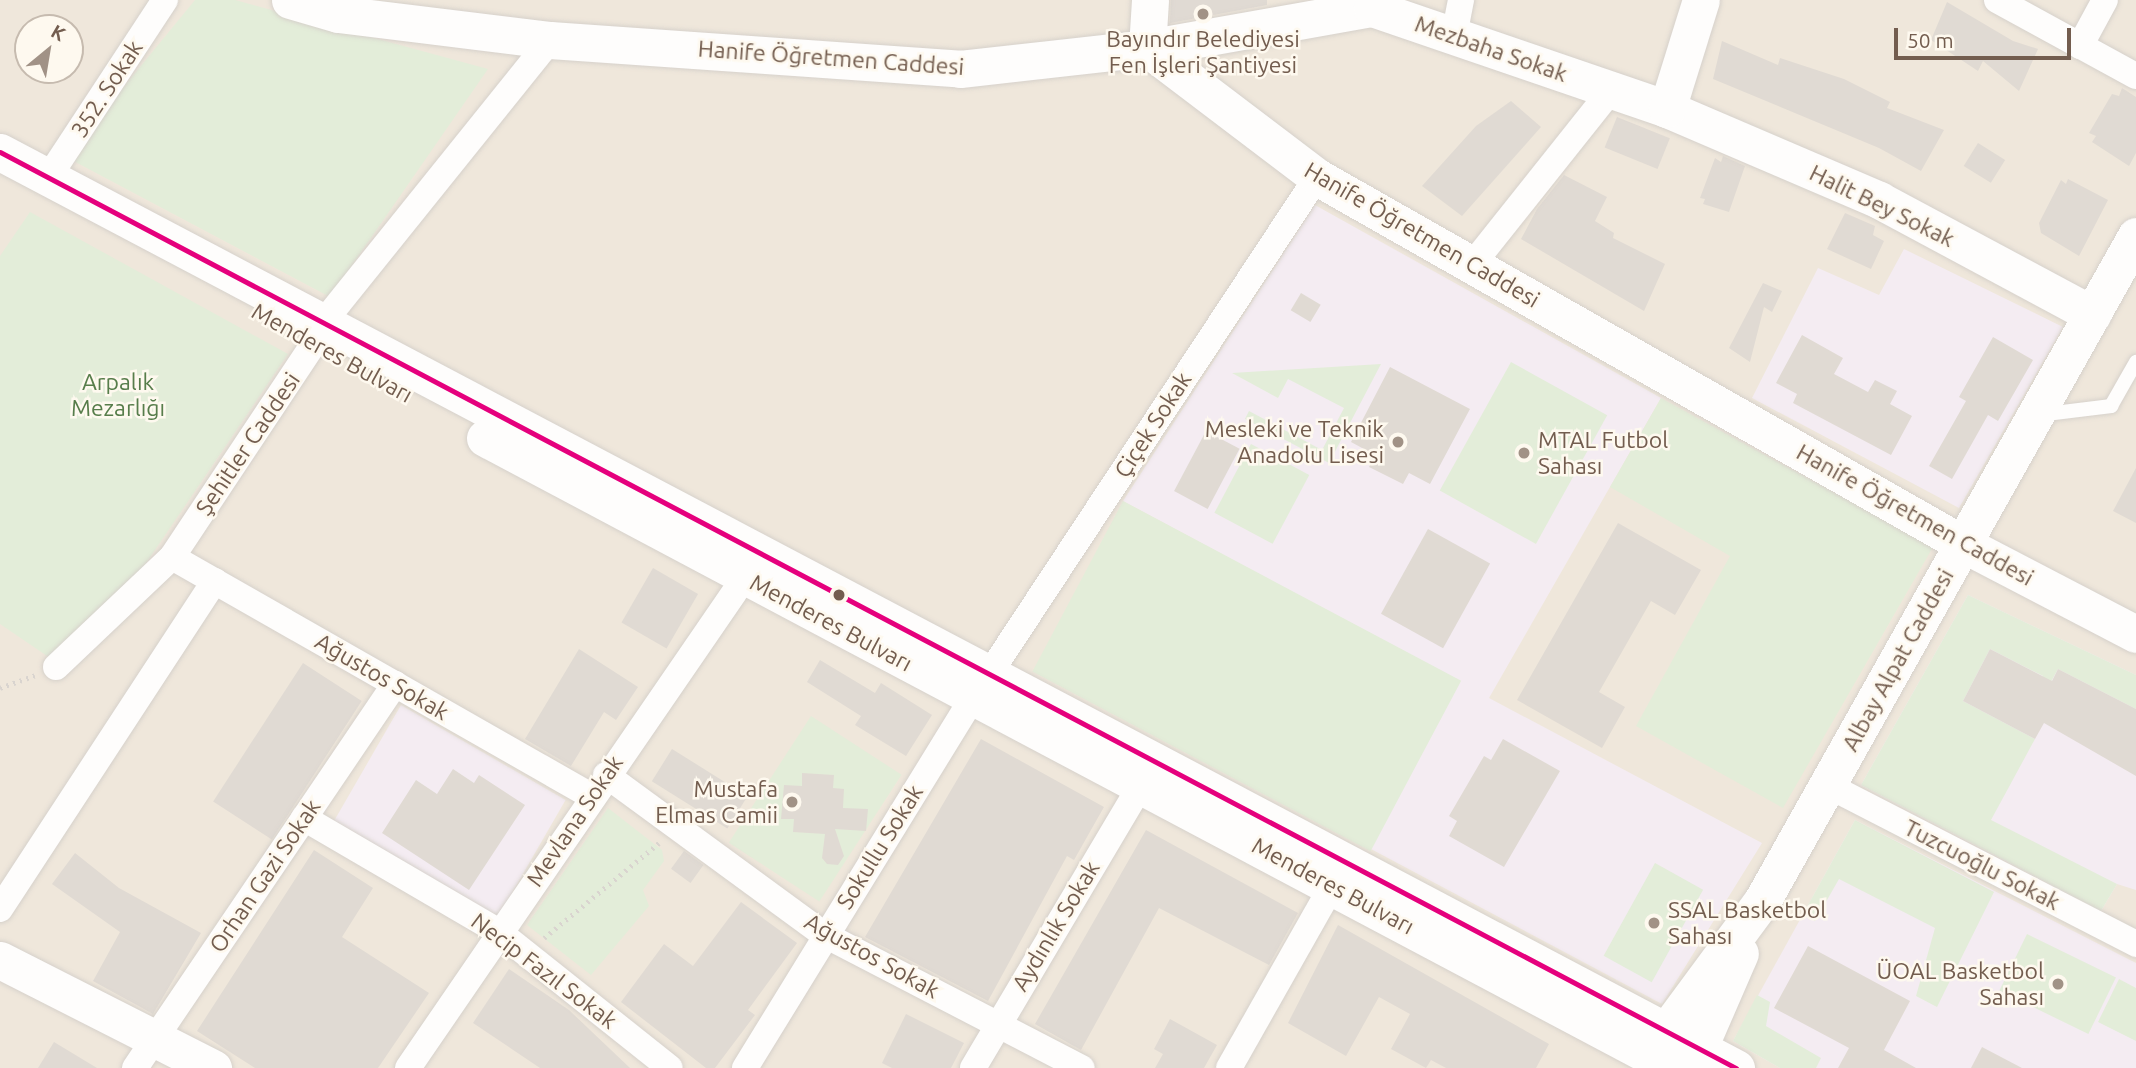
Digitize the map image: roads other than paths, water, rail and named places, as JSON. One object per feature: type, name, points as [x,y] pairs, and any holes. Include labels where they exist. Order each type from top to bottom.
[{"type":"street","name":"352. Sokak","points":[[48,178],[165,0]]},
{"type":"street","name":"Hanife Öğretmen Caddesi","points":[[290,0],[338,14],[550,40],[960,69],[1147,48],[1317,177],[1963,544],[2136,634]]},
{"type":"street","points":[[1147,48],[1150,0]]},
{"type":"street","points":[[1454,36],[1461,0]]},
{"type":"street","points":[[1667,109],[1701,0]]},
{"type":"street","points":[[1997,0],[2136,76]]},
{"type":"street","points":[[2080,46],[2105,0]]},
{"type":"street","name":"Mezbaha Sokak","points":[[1147,48],[1372,8],[1667,109]]},
{"type":"street","name":"Şehitler Caddesi","points":[[56,667],[172,557],[318,335],[550,40]]},
{"type":"street","points":[[1472,265],[1611,90]]},
{"type":"street","name":"Halit Bey Sokak","points":[[1667,109],[1879,200],[2092,314]]},
{"type":"street","name":"Menderes Bulvarı","points":[[0,154],[48,178],[318,335],[982,686],[1672,1057]]},
{"type":"street","name":"Menderes Bulvarı","points":[[0,154],[745,577],[982,686],[1141,785],[1332,886],[1672,1057],[1736,1068]]},
{"type":"street","name":"Çiçek Sokak","points":[[982,686],[1317,177]]},
{"type":"street","name":"Albay Alpat Caddesi","points":[[1672,1057],[2136,236]]},
{"type":"street","name":"Ağustos Sokak","points":[[172,557],[591,796]]},
{"type":"street","name":"Mevlana Sokak","points":[[408,1068],[591,796],[745,577]]},
{"type":"street","points":[[0,909],[215,581]]},
{"type":"street","name":"Orhan Gazi Sokak","points":[[145,1053],[395,684]]},
{"type":"street","name":"Sokullu Sokak","points":[[745,1068],[825,935],[982,686]]},
{"type":"street","name":"Ağustos Sokak","points":[[606,775],[825,935],[1082,1068]]},
{"type":"street","name":"Aydınlık Sokak","points":[[974,1068],[1141,785]]},
{"type":"street","name":"Tuzcuoğlu Sokak","points":[[1827,785],[2136,944]]},
{"type":"street","name":"Necip Fazıl Sokak","points":[[304,818],[499,932],[670,1068]]},
{"type":"street","points":[[1229,1068],[1332,886]]},
{"type":"street","points":[[0,960],[145,1053],[213,1068]]},
{"type":"lane","points":[[2033,416],[2111,406],[2136,362]]},
{"type":"place","name":"Bayındır Belediyesi Fen İşleri Şantiyesi","points":[[1203,14]]},
{"type":"place","name":"Mesleki ve Teknik Anadolu Lisesi","points":[[1398,442]]},
{"type":"place","name":"MTAL Futbol Sahası","points":[[1524,453]]},
{"type":"place","name":"Mustafa Elmas Camii","points":[[792,802]]},
{"type":"place","name":"SSAL Basketbol Sahası","points":[[1654,923]]},
{"type":"place","name":"ÜOAL Basketbol Sahası","points":[[2058,984]]},
{"type":"park label","name":"Arpalık Mezarlığı","points":[[118,395]]}]
